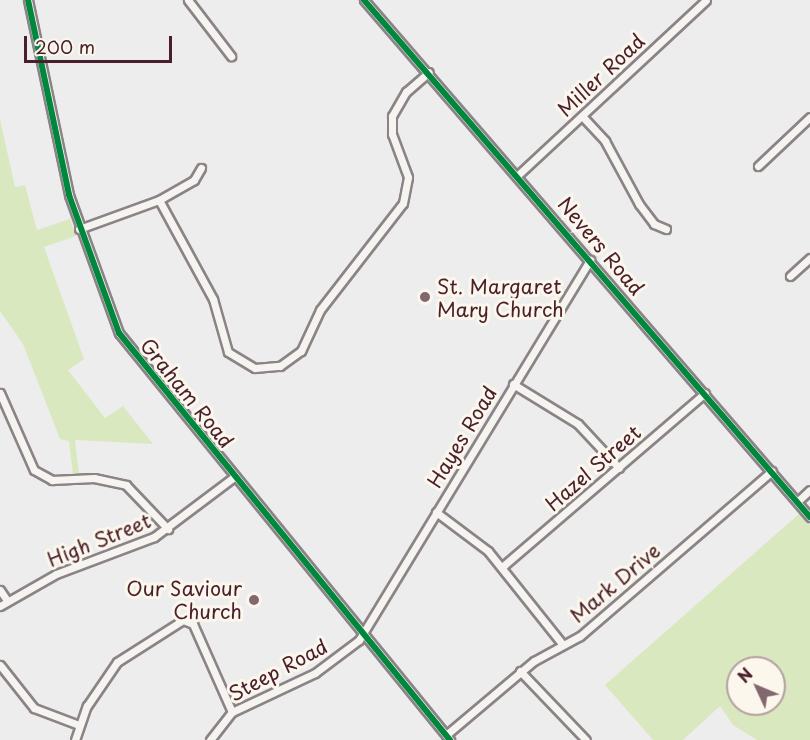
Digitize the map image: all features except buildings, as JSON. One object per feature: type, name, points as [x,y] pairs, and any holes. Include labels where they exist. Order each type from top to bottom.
[{"type":"street","name":"Graham Road","points":[[28,0],[79,228],[130,350],[448,737]]},
{"type":"street","points":[[188,0],[231,56]]},
{"type":"street","name":"Nevers Road","points":[[364,0],[519,174],[810,517]]},
{"type":"street","name":"Miller Road","points":[[519,174],[706,0]]},
{"type":"street","points":[[159,200],[213,299],[228,352],[255,368],[280,366],[301,351],[320,310],[403,203],[408,177],[392,134],[392,116],[406,92],[429,72]]},
{"type":"street","points":[[582,116],[605,141],[639,204],[654,224],[666,228]]},
{"type":"street","points":[[758,166],[810,117]]},
{"type":"street","points":[[79,228],[159,200],[194,180],[201,168]]},
{"type":"street","points":[[790,276],[810,258]]},
{"type":"street","name":"Hayes Road","points":[[363,631],[590,260]]},
{"type":"street","points":[[513,384],[578,424],[619,468]]},
{"type":"street","points":[[0,393],[34,470],[52,480],[94,478],[126,485],[168,530]]},
{"type":"street","name":"Hazel Street","points":[[502,567],[705,393]]},
{"type":"street","name":"Mark Drive","points":[[448,737],[520,671],[580,636],[772,471]]},
{"type":"street","name":"High Street","points":[[0,606],[6,599],[168,530],[234,477]]},
{"type":"street","points":[[798,501],[810,490]]},
{"type":"street","points":[[436,512],[474,536],[502,567],[563,645]]},
{"type":"street","points":[[0,590],[6,599]]},
{"type":"street","points":[[75,740],[79,725],[96,688],[117,662],[159,632],[189,620],[232,712]]},
{"type":"street","name":"Steep Road","points":[[210,740],[232,712],[315,673],[363,631]]},
{"type":"street","points":[[0,665],[34,708],[79,725]]},
{"type":"street","points":[[520,671],[586,740]]},
{"type":"green space","points":[[0,119],[15,187],[25,185],[37,230],[70,219],[76,236],[44,247],[84,359],[68,370],[105,418],[123,406],[153,444],[75,440],[79,474],[73,475],[69,441],[60,439],[23,344],[0,311]]},
{"type":"green space","points":[[800,513],[810,526],[810,740],[757,740],[733,725],[727,716],[786,716],[786,656],[726,656],[726,715],[720,706],[683,740],[653,740],[605,685]]},
{"type":"cycle path","points":[[28,0],[69,195],[119,333],[450,740]]},
{"type":"cycle path","points":[[364,0],[810,517]]},
{"type":"place","name":"St. Margaret Mary Church","points":[[425,297]]},
{"type":"place","name":"Our Saviour Church","points":[[254,600]]}]
